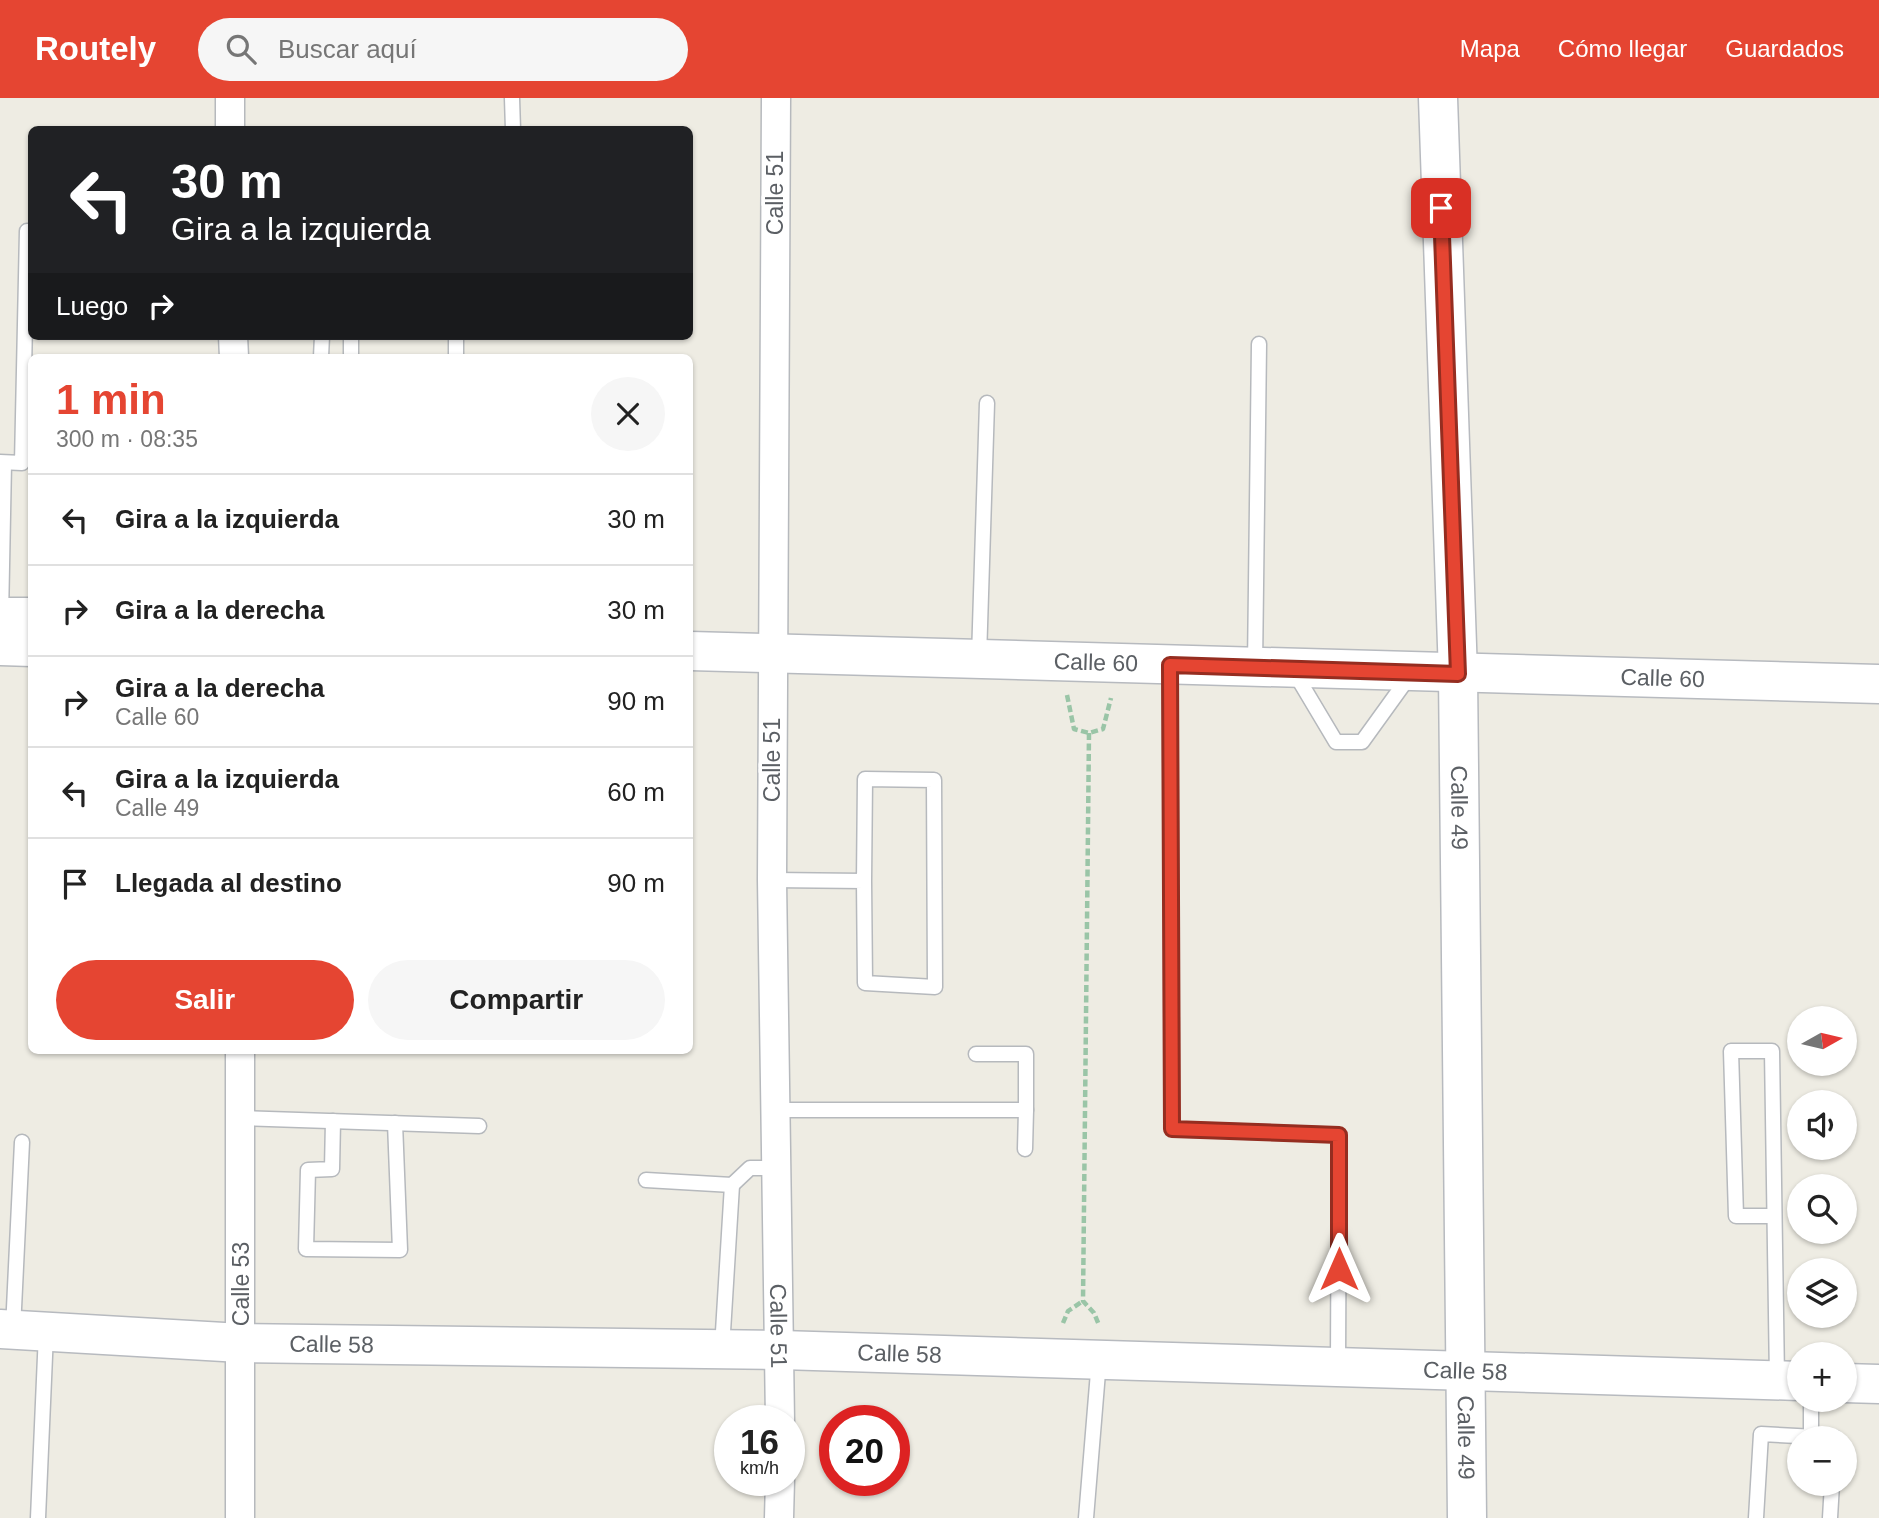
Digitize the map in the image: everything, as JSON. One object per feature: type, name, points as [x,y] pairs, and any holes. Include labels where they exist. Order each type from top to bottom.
[{"type":"main road","name":"Calle 49","points":[[1438,98],[1438,678],[1467,1369],[1467,1518]]},
{"type":"main road","name":"Calle 60","points":[[693,651],[766,648],[979,651],[1170,672],[1255,660],[1295,676],[1879,684]]},
{"type":"main road","name":"Calle 58","points":[[20,1330],[242,1343],[781,1350],[1338,1365],[1787,1381]]},
{"type":"main road","points":[[1857,1383],[1879,1384]]},
{"type":"street","points":[[230,98],[230,126]]},
{"type":"street","name":"Calle 51","points":[[776,98],[766,648],[777,1110],[780,1405]]},
{"type":"street","points":[[7,624],[28,614]]},
{"type":"street","points":[[693,635],[756,637],[766,648],[693,667]]},
{"type":"street","points":[[0,651],[28,652]]},
{"type":"street","points":[[979,651],[1255,660],[1438,678],[1879,699]]},
{"type":"street","points":[[1500,660],[1879,670]]},
{"type":"street","points":[[805,670],[1116,678],[1170,672],[1295,676]]},
{"type":"street","name":"Calle 53","points":[[240,1054],[240,1518]]},
{"type":"street","points":[[779,1518],[780,1496]]},
{"type":"lane","points":[[512,98],[513,126]]},
{"type":"lane","points":[[7,624],[2,463],[22,463],[28,231]]},
{"type":"lane","points":[[1255,660],[1259,344]]},
{"type":"lane","points":[[979,651],[987,404]]},
{"type":"lane","points":[[1170,672],[1172,1129],[1339,1135],[1338,1365]]},
{"type":"lane","points":[[1295,676],[1336,742],[1362,742],[1438,678]]},
{"type":"lane","points":[[865,779],[934,780],[935,987],[864,983],[864,881],[865,779]]},
{"type":"lane","points":[[772,880],[864,881]]},
{"type":"lane","points":[[1774,1216],[1736,1216],[1731,1051],[1772,1051],[1774,1216],[1787,1369]]},
{"type":"lane","points":[[976,1054],[1026,1054],[1025,1149]]},
{"type":"lane","points":[[777,1110],[1026,1110]]},
{"type":"lane","points":[[241,1118],[479,1126]]},
{"type":"lane","points":[[332,1121],[332,1169],[307,1170],[306,1249],[400,1250],[395,1123]]},
{"type":"lane","points":[[22,1142],[20,1330],[38,1518]]},
{"type":"lane","points":[[722,1349],[732,1185],[750,1168],[778,1168]]},
{"type":"lane","points":[[646,1180],[732,1185]]},
{"type":"lane","points":[[1086,1518],[1099,1359]]},
{"type":"lane","points":[[1756,1518],[1761,1434],[1787,1436]]},
{"type":"lane","points":[[1830,1518],[1831,1496]]},
{"type":"path","points":[[1064,677],[1074,729],[1089,733],[1103,729],[1116,678]]},
{"type":"path","points":[[1060,1330],[1068,1311],[1083,1301],[1089,733]]},
{"type":"route","points":[[1339,1269],[1339,1135],[1172,1129],[1170,665],[1458,674],[1441,208]]}]
